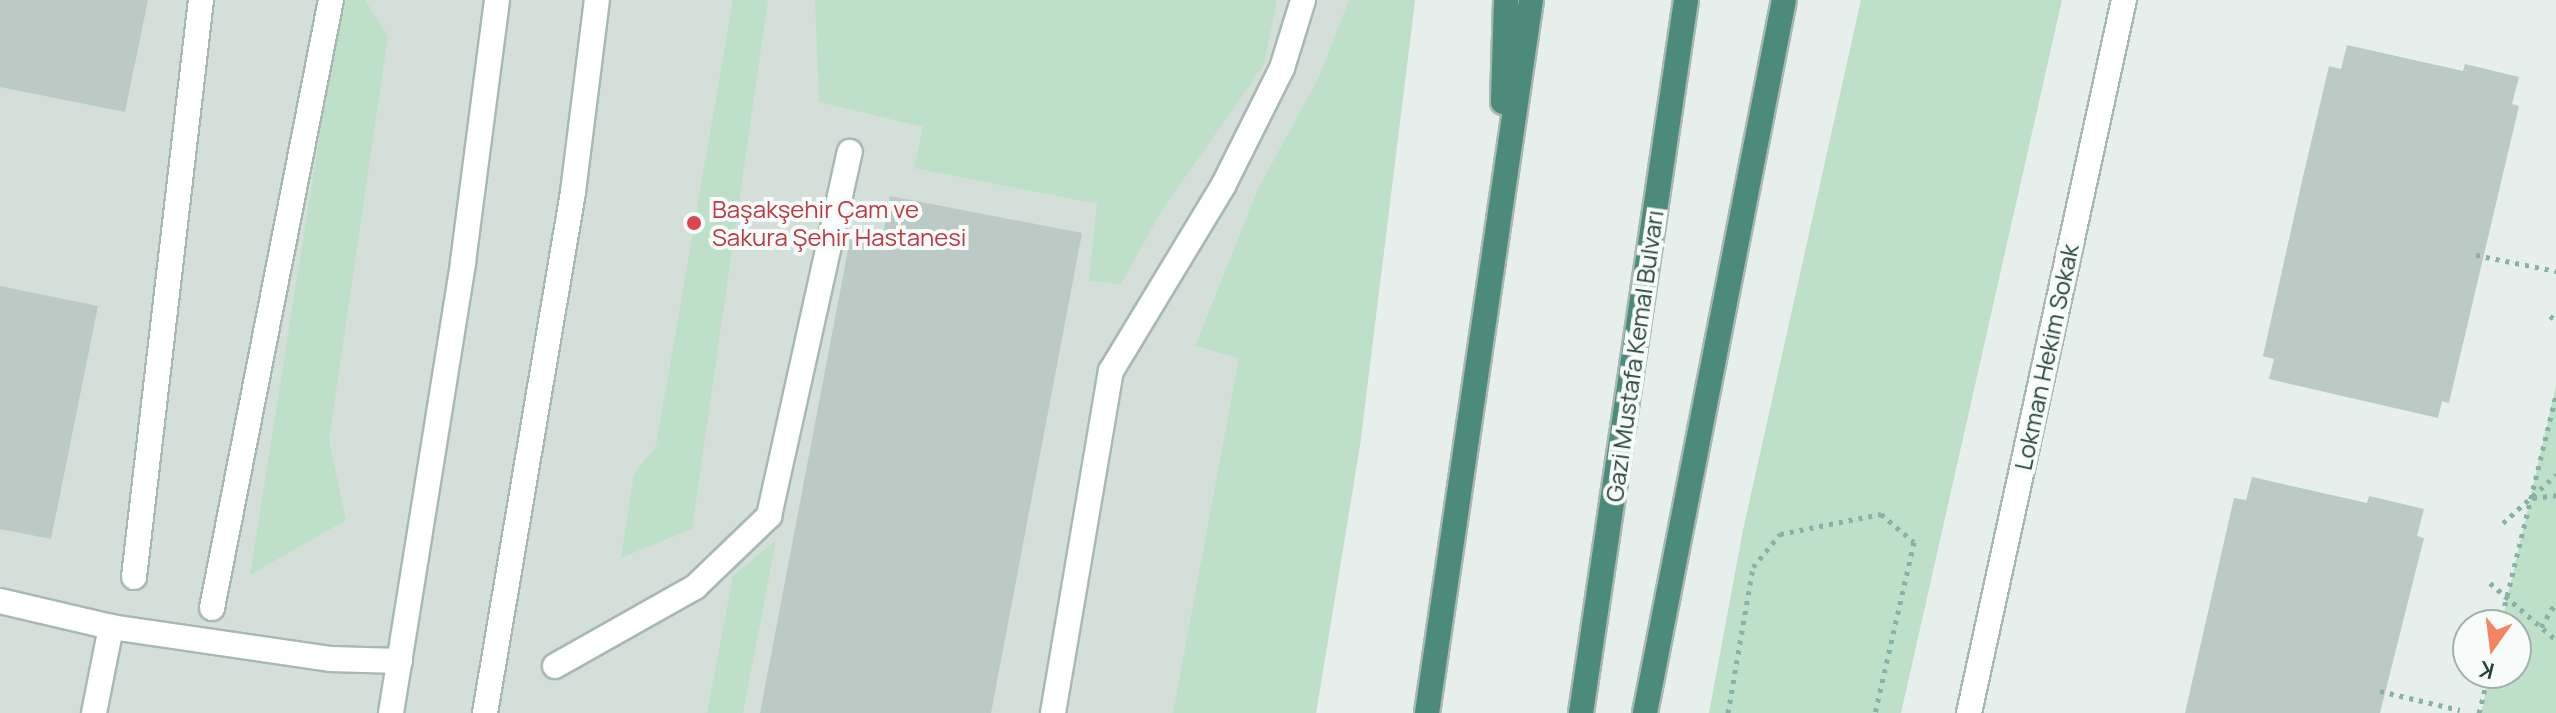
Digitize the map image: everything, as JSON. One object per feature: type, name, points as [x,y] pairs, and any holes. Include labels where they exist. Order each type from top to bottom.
[{"type":"highway","points":[[1499,216],[1506,0]]},
{"type":"highway","points":[[1427,713],[1531,0]]},
{"type":"highway","name":"Gazi Mustafa Kemal Bulvarı","points":[[1581,713],[1686,0]]},
{"type":"highway","points":[[1645,713],[1784,0]]},
{"type":"street","points":[[134,577],[201,0]]},
{"type":"street","points":[[212,608],[331,0]]},
{"type":"street","points":[[391,713],[463,262],[497,0]]},
{"type":"street","points":[[485,713],[573,192],[597,0]]},
{"type":"street","points":[[1053,713],[1111,371],[1223,186],[1282,68],[1303,0]]},
{"type":"street","name":"Lokman Hekim Sokak","points":[[1969,713],[2124,0]]},
{"type":"street","points":[[555,666],[695,587],[769,516],[850,152]]},
{"type":"street","points":[[0,601],[111,627],[330,659],[400,661]]},
{"type":"street","points":[[94,713],[111,627]]},
{"type":"path","points":[[2476,255],[2556,271]]},
{"type":"path","points":[[2504,609],[2556,396]]},
{"type":"path","points":[[2503,523],[2556,475]]},
{"type":"path","points":[[2531,498],[2556,495]]},
{"type":"path","points":[[1728,713],[1753,567],[1780,534],[1881,514],[1914,542],[1875,713]]},
{"type":"path","points":[[2490,583],[2556,640]]},
{"type":"path","points":[[2541,627],[2556,602]]},
{"type":"path","points":[[2479,713],[2485,689]]},
{"type":"path","points":[[2380,691],[2460,710]]},
{"type":"shaded area","name":"Başakşehir Çam ve Sakura Şehir Hastanesi","points":[[0,0],[1415,0],[1360,445],[1316,713],[0,713]]},
{"type":"green space","points":[[341,0],[365,0],[388,36],[329,440],[346,520],[250,575]]},
{"type":"green space","points":[[733,0],[768,0],[692,529],[621,558],[634,474],[656,446]]},
{"type":"green space","points":[[815,0],[1277,0],[1264,65],[1162,210],[1121,284],[1089,281],[1097,204],[914,168],[923,127],[819,102]]},
{"type":"green space","points":[[1349,0],[1415,0],[1360,445],[1316,713],[1173,713],[1239,358],[1195,346],[1258,189],[1318,79]]},
{"type":"green space","points":[[1861,0],[2062,0],[1901,713],[1709,713],[1743,530]]},
{"type":"green space","points":[[2556,386],[2556,713],[2481,713],[2486,689],[2532,689],[2532,609],[2505,609]]},
{"type":"green space","points":[[776,540],[743,713],[707,713],[733,576]]},
{"type":"building","points":[[0,0],[148,0],[125,112],[0,87]]},
{"type":"building","points":[[2347,45],[2463,71],[2465,64],[2519,77],[2512,104],[2519,106],[2449,403],[2442,401],[2438,418],[2269,379],[2274,359],[2263,356],[2329,66],[2341,69]]},
{"type":"building","points":[[890,196],[1082,233],[991,713],[760,713],[851,234],[882,241]]},
{"type":"building","points":[[0,286],[98,306],[51,539],[0,529]]},
{"type":"building","points":[[2252,477],[2367,503],[2369,496],[2424,509],[2417,536],[2424,538],[2380,713],[2185,713],[2234,498],[2246,500]]},
{"type":"place","name":"Başakşehir Çam ve Sakura Şehir Hastanesi","points":[[694,223]]}]
